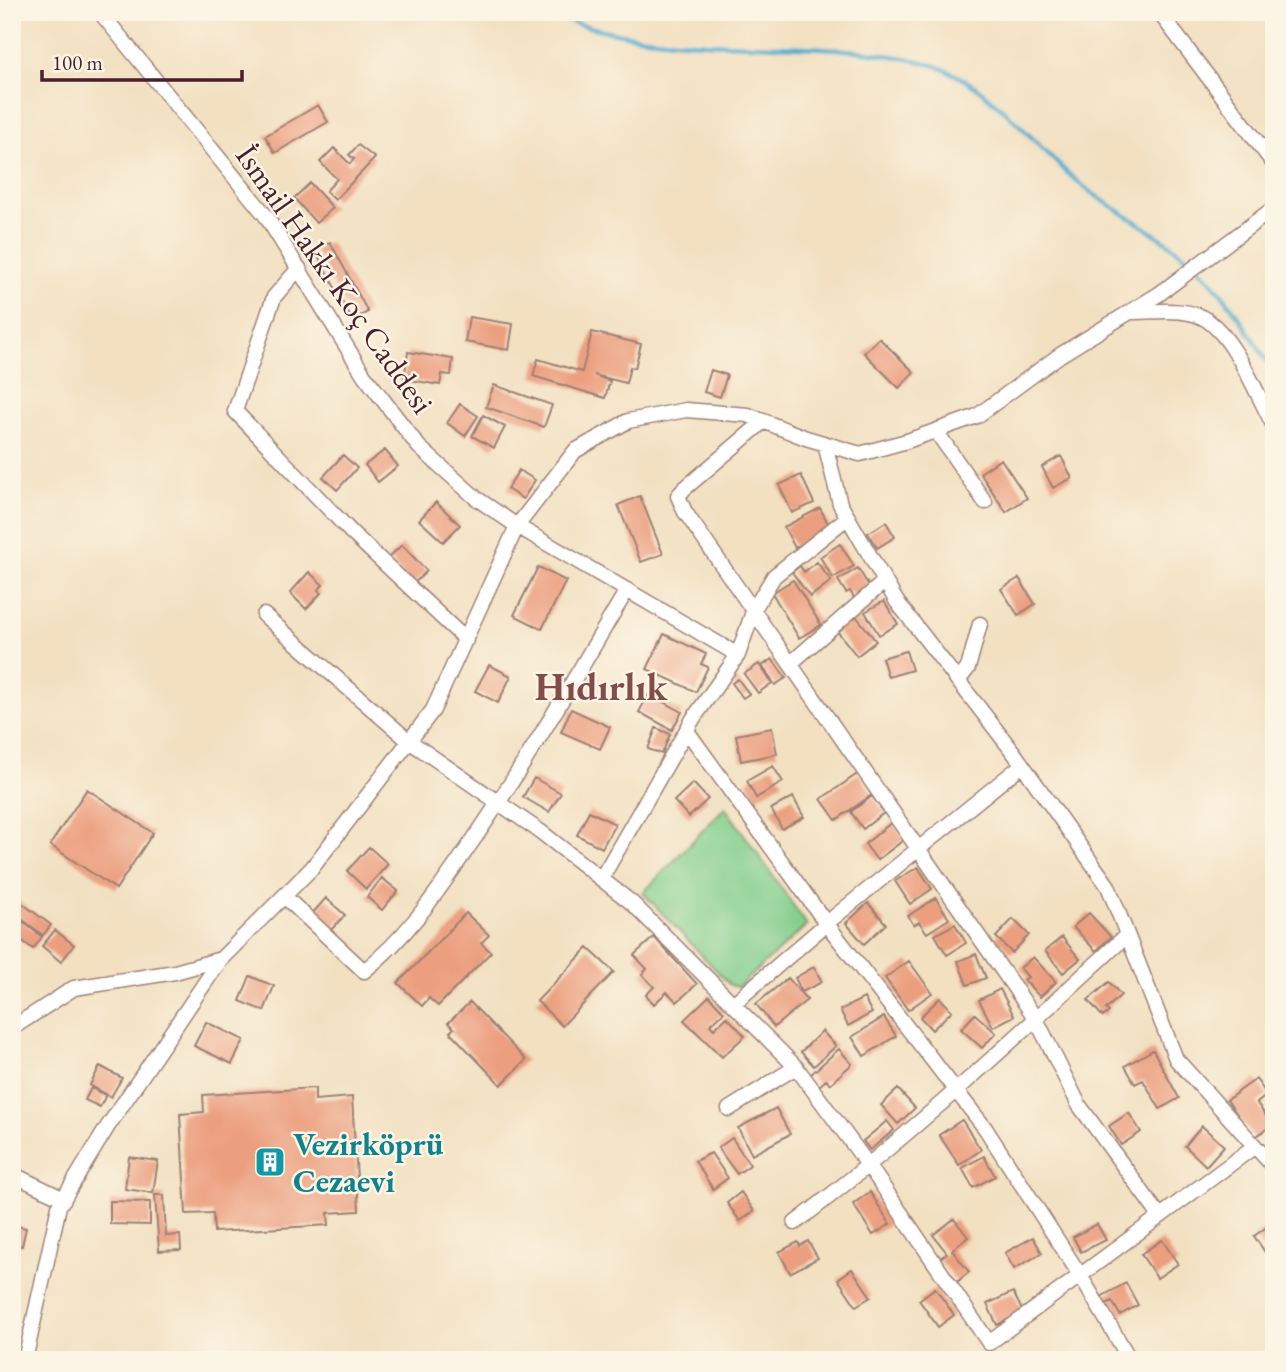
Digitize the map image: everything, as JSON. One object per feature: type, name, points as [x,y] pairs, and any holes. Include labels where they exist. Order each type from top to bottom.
[{"type":"street","name":"İsmail Hakkı Koç Caddesi","points":[[100,12],[265,216],[364,375],[419,447],[476,498],[517,526],[738,656]]},
{"type":"street","points":[[1159,12],[1274,164]]},
{"type":"street","points":[[25,1360],[59,1206],[108,1126],[221,959],[312,868],[433,710],[517,526],[575,451],[628,421],[686,410],[748,415],[860,454],[936,431],[977,416],[1060,355],[1159,294],[1273,208]]},
{"type":"street","points":[[299,268],[274,297],[235,411],[352,533],[466,640]]},
{"type":"street","points":[[1130,312],[1179,313],[1207,320],[1228,342],[1274,425]]},
{"type":"street","points":[[764,421],[678,496],[685,512],[1036,1019],[1079,1105],[1159,1215]]},
{"type":"street","points":[[936,431],[985,502]]},
{"type":"street","points":[[825,444],[840,504],[897,602],[1022,765],[1108,886],[1177,1059],[1274,1167]]},
{"type":"street","points":[[601,879],[687,731],[738,656],[754,609],[774,576],[848,517]]},
{"type":"street","points":[[790,663],[885,581]]},
{"type":"street","points":[[284,896],[364,971],[411,928],[499,803],[627,590]]},
{"type":"street","points":[[264,615],[409,741],[499,803],[632,903],[796,1067],[869,1166],[989,1343],[1255,1146]]},
{"type":"street","points":[[958,681],[968,668],[980,624]]},
{"type":"street","points":[[687,731],[826,923],[959,1090],[1080,1275],[1130,1360]]},
{"type":"street","points":[[733,1004],[826,923],[1022,765]]},
{"type":"street","points":[[795,1223],[869,1166],[959,1090],[1127,935]]},
{"type":"street","points":[[12,1028],[74,988],[175,972],[221,959]]},
{"type":"street","points":[[729,1109],[796,1067]]},
{"type":"street","points":[[12,1174],[64,1199]]},
{"type":"green space","points":[[725,807],[807,925],[738,987],[730,985],[643,893]]},
{"type":"building","points":[[318,105],[328,122],[275,153],[265,136]]},
{"type":"building","points":[[358,145],[375,158],[335,200],[326,191],[337,179],[320,162],[334,148],[350,164],[354,159],[349,155]]},
{"type":"building","points":[[310,183],[333,208],[316,223],[294,198]]},
{"type":"building","points":[[330,242],[368,312],[352,320],[315,250]]},
{"type":"building","points":[[469,317],[513,324],[509,350],[465,342]]},
{"type":"building","points":[[592,332],[641,344],[635,368],[630,367],[626,383],[594,375],[610,381],[605,398],[533,376],[538,359],[582,372]]},
{"type":"building","points":[[879,338],[914,372],[899,388],[864,353]]},
{"type":"building","points":[[408,352],[453,359],[451,375],[442,374],[440,385],[404,379]]},
{"type":"building","points":[[711,370],[727,375],[720,397],[704,392]]},
{"type":"building","points":[[494,385],[552,405],[544,427],[486,407]]},
{"type":"building","points":[[460,404],[478,416],[465,436],[447,423]]},
{"type":"building","points":[[483,415],[505,427],[494,448],[472,436]]},
{"type":"building","points":[[385,450],[398,466],[378,482],[365,465]]},
{"type":"building","points":[[343,455],[357,468],[337,490],[323,477]]},
{"type":"building","points":[[1061,456],[1072,478],[1053,488],[1042,467]]},
{"type":"building","points":[[1001,459],[1027,498],[1006,512],[980,473]]},
{"type":"building","points":[[519,470],[535,480],[523,499],[507,489]]},
{"type":"building","points":[[801,475],[814,503],[792,513],[779,485]]},
{"type":"building","points":[[640,496],[663,554],[641,562],[618,505]]},
{"type":"building","points":[[436,502],[460,525],[443,542],[419,520]]},
{"type":"building","points":[[820,508],[831,529],[795,548],[784,527]]},
{"type":"building","points":[[886,522],[895,537],[877,548],[868,533]]},
{"type":"building","points":[[840,544],[854,566],[833,578],[820,557]]},
{"type":"building","points":[[402,545],[427,571],[412,585],[388,558]]},
{"type":"building","points":[[817,562],[831,581],[810,597],[792,572],[800,566],[804,572]]},
{"type":"building","points":[[538,567],[566,581],[542,629],[514,615]]},
{"type":"building","points":[[858,568],[870,588],[854,598],[850,591],[846,593],[838,580]]},
{"type":"building","points":[[309,572],[323,585],[318,590],[321,593],[306,609],[290,593]]},
{"type":"building","points":[[1019,578],[1035,604],[1018,615],[1001,589]]},
{"type":"building","points":[[793,580],[821,625],[799,638],[772,593]]},
{"type":"building","points":[[884,601],[898,624],[879,635],[865,612]]},
{"type":"building","points":[[856,616],[876,641],[857,656],[837,631]]},
{"type":"building","points":[[664,634],[706,654],[701,664],[708,667],[696,692],[647,669]]},
{"type":"building","points":[[906,651],[912,670],[888,677],[882,658]]},
{"type":"building","points":[[772,659],[786,678],[775,685],[762,666]]},
{"type":"building","points":[[759,664],[772,683],[758,693],[744,674]]},
{"type":"building","points":[[489,665],[511,676],[498,703],[475,691]]},
{"type":"building","points":[[738,679],[749,694],[743,698],[732,683]]},
{"type":"building","points":[[649,694],[682,712],[672,730],[639,712]]},
{"type":"building","points":[[571,709],[610,727],[600,749],[561,732]]},
{"type":"building","points":[[656,728],[670,734],[662,754],[648,749]]},
{"type":"building","points":[[772,728],[777,754],[741,761],[736,735]]},
{"type":"building","points":[[773,766],[783,782],[756,798],[747,781]]},
{"type":"building","points":[[859,773],[873,794],[836,820],[821,799]]},
{"type":"building","points":[[534,778],[561,793],[549,812],[523,797]]},
{"type":"building","points":[[693,783],[708,799],[689,817],[674,801]]},
{"type":"building","points":[[87,789],[153,833],[116,889],[50,845]]},
{"type":"building","points":[[872,796],[885,812],[863,829],[851,812]]},
{"type":"building","points":[[793,797],[804,817],[782,829],[771,809]]},
{"type":"building","points":[[589,811],[615,824],[602,848],[577,835]]},
{"type":"building","points":[[892,822],[905,839],[877,860],[865,844]]},
{"type":"building","points":[[369,847],[388,864],[366,889],[347,871]]},
{"type":"building","points":[[918,867],[932,889],[910,904],[895,881]]},
{"type":"building","points":[[382,878],[398,891],[382,910],[367,897]]},
{"type":"building","points":[[326,898],[345,915],[328,933],[310,916]]},
{"type":"building","points":[[936,898],[949,919],[927,933],[919,922],[914,925],[908,916]]},
{"type":"building","points":[[19,901],[51,925],[43,935],[12,912]]},
{"type":"building","points":[[868,903],[886,924],[864,944],[846,923]]},
{"type":"building","points":[[12,913],[42,937],[33,949],[12,933]]},
{"type":"building","points":[[466,913],[489,935],[481,943],[491,952],[438,1006],[429,998],[422,1006],[398,983]]},
{"type":"building","points":[[1089,913],[1111,937],[1096,951],[1073,927]]},
{"type":"building","points":[[1013,919],[1029,935],[1012,953],[996,937]]},
{"type":"building","points":[[955,924],[966,943],[947,955],[935,935]]},
{"type":"building","points":[[55,930],[74,945],[61,962],[42,946]]},
{"type":"building","points":[[654,937],[697,984],[677,1002],[667,992],[654,1004],[646,995],[654,987],[642,974],[647,969],[634,955]]},
{"type":"building","points":[[1062,937],[1080,959],[1063,973],[1045,951]]},
{"type":"building","points":[[588,948],[614,972],[562,1026],[537,1001]]},
{"type":"building","points":[[976,954],[986,978],[967,985],[958,961]]},
{"type":"building","points":[[1033,957],[1056,982],[1040,997],[1024,980],[1028,977],[1020,968]]},
{"type":"building","points":[[909,961],[932,993],[908,1010],[885,978]]},
{"type":"building","points":[[814,967],[822,982],[802,992],[795,978]]},
{"type":"building","points":[[250,976],[274,986],[264,1011],[240,1001]]},
{"type":"building","points":[[788,978],[807,1000],[774,1027],[756,1004]]},
{"type":"building","points":[[1109,982],[1121,995],[1106,1009],[1109,1012],[1103,1017],[1088,1000]]},
{"type":"building","points":[[1000,989],[1014,1016],[993,1027],[979,1000]]},
{"type":"building","points":[[709,996],[724,1012],[710,1025],[714,1029],[727,1017],[745,1036],[722,1057],[684,1020]]},
{"type":"building","points":[[864,998],[872,1013],[848,1026],[840,1010]]},
{"type":"building","points":[[940,998],[952,1011],[932,1030],[920,1017]]},
{"type":"building","points":[[470,1002],[526,1060],[501,1085],[450,1032],[454,1028],[448,1023]]},
{"type":"building","points":[[975,1014],[996,1033],[982,1048],[961,1029]]},
{"type":"building","points":[[884,1017],[896,1036],[864,1056],[852,1037]]},
{"type":"building","points":[[206,1022],[244,1040],[232,1064],[194,1046]]},
{"type":"building","points":[[822,1031],[836,1046],[814,1066],[801,1052]]},
{"type":"building","points":[[839,1049],[852,1064],[830,1084],[826,1080],[819,1086],[810,1075]]},
{"type":"building","points":[[1153,1050],[1179,1098],[1160,1109],[1143,1080],[1135,1084],[1125,1066]]},
{"type":"building","points":[[100,1066],[122,1078],[111,1097],[90,1085]]},
{"type":"building","points":[[1256,1079],[1267,1095],[1257,1103],[1272,1125],[1254,1138],[1227,1100]]},
{"type":"building","points":[[91,1088],[106,1095],[100,1107],[85,1100]]},
{"type":"building","name":"Vezirköprü Cezaevi","points":[[315,1088],[315,1100],[352,1097],[359,1211],[328,1213],[329,1225],[214,1232],[213,1213],[186,1214],[180,1114],[204,1112],[203,1095]]},
{"type":"building","points":[[898,1089],[915,1108],[898,1124],[881,1105]]},
{"type":"building","points":[[776,1108],[790,1134],[752,1155],[738,1128]]},
{"type":"building","points":[[1129,1113],[1141,1132],[1121,1145],[1109,1126]]},
{"type":"building","points":[[962,1120],[981,1150],[959,1165],[939,1135]]},
{"type":"building","points":[[887,1121],[894,1130],[870,1150],[863,1141]]},
{"type":"building","points":[[1202,1126],[1224,1146],[1206,1166],[1185,1146]]},
{"type":"building","points":[[732,1138],[750,1165],[737,1174],[718,1148]]},
{"type":"building","points":[[711,1153],[728,1178],[713,1189],[695,1161]]},
{"type":"building","points":[[984,1156],[995,1176],[973,1188],[962,1168]]},
{"type":"building","points":[[129,1157],[158,1161],[153,1193],[125,1189]]},
{"type":"building","points":[[741,1192],[754,1211],[740,1221],[727,1203]]},
{"type":"building","points":[[870,1192],[890,1224],[873,1235],[853,1204]]},
{"type":"building","points":[[155,1195],[164,1195],[166,1236],[180,1235],[181,1250],[159,1251]]},
{"type":"building","points":[[110,1201],[150,1202],[150,1225],[110,1224]]},
{"type":"building","points":[[954,1219],[968,1237],[952,1250],[969,1272],[957,1282],[939,1259],[947,1253],[933,1235]]},
{"type":"building","points":[[1274,1222],[1274,1250],[1267,1255],[1254,1236]]},
{"type":"building","points":[[1097,1224],[1106,1240],[1081,1252],[1073,1237]]},
{"type":"building","points":[[12,1225],[26,1228],[22,1246],[12,1244]]},
{"type":"building","points":[[1033,1237],[1042,1253],[1014,1269],[1005,1253]]},
{"type":"building","points":[[1162,1240],[1178,1264],[1157,1278],[1141,1254]]},
{"type":"building","points":[[808,1241],[818,1258],[790,1273],[779,1252],[798,1242],[800,1246]]},
{"type":"building","points":[[852,1269],[871,1297],[856,1306],[838,1279]]},
{"type":"building","points":[[1126,1283],[1138,1305],[1120,1315],[1112,1301],[1104,1305],[1099,1298]]},
{"type":"building","points":[[935,1288],[954,1315],[938,1327],[919,1300]]},
{"type":"building","points":[[1013,1292],[1023,1312],[997,1325],[987,1304]]},
{"type":"waterway","points":[[540,12],[585,26],[632,36],[704,43],[850,50],[922,62],[948,71],[993,100],[1092,193],[1169,244],[1198,267],[1228,302],[1274,372]]},
{"type":"place","name":"Vezirköprü Cezaevi","points":[[270,1162]]},
{"type":"district","name":"Hıdırlık","points":[[601,686]]}]
